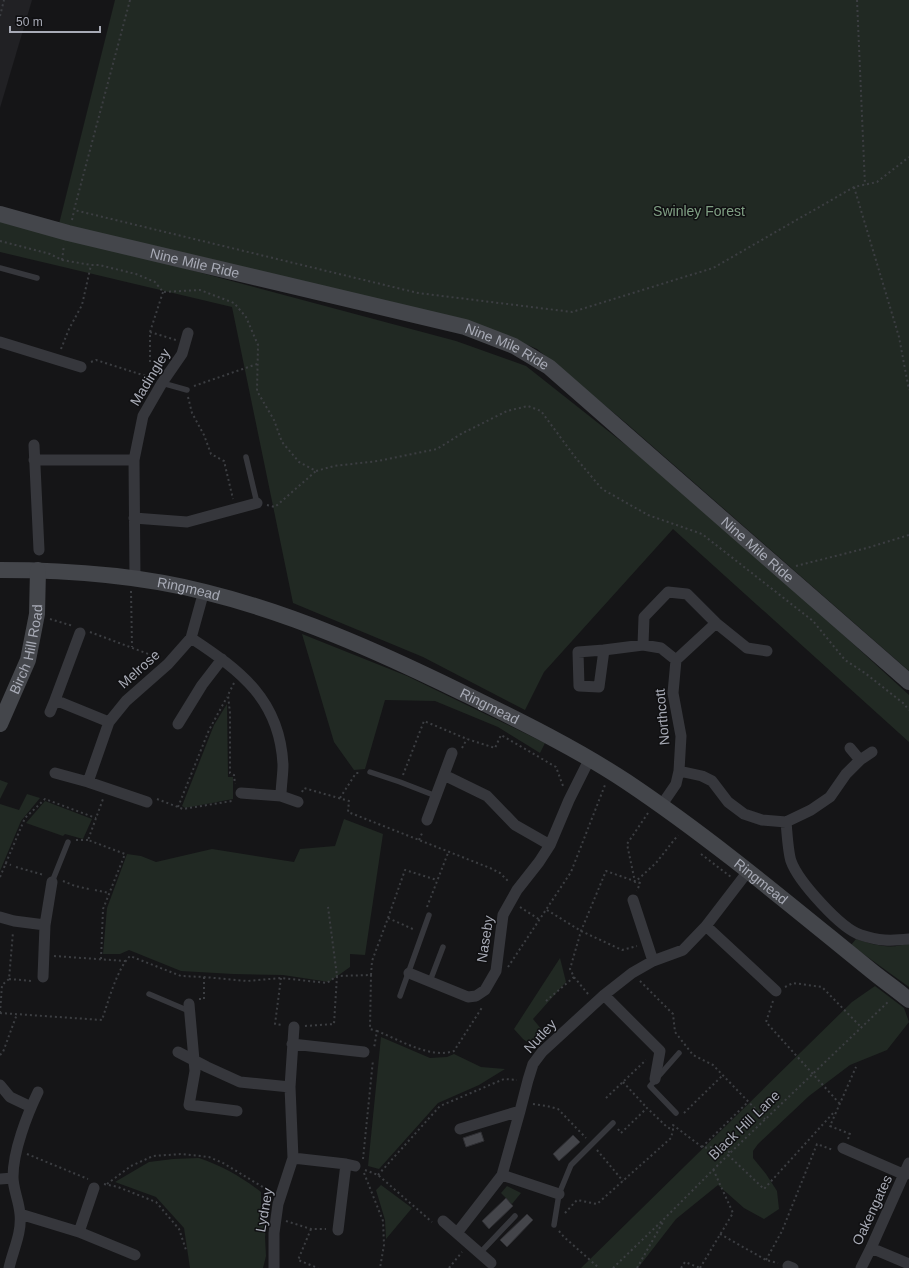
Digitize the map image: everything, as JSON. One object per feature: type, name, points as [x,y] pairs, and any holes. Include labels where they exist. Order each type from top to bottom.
[{"type":"street","name":"Nine Mile Ride","points":[[0,214],[68,233],[465,327],[514,346],[549,367],[909,682]]},
{"type":"street","name":"Madingley","points":[[133,578],[134,460],[143,416],[162,383],[182,354],[186,338]]},
{"type":"street","points":[[0,342],[81,367]]},
{"type":"street","points":[[34,445],[39,550]]},
{"type":"street","points":[[34,460],[134,460]]},
{"type":"street","points":[[134,518],[187,522],[257,503]]},
{"type":"street","name":"Ringmead","points":[[0,570],[38,570],[133,578],[204,592],[266,610],[348,640],[399,662],[525,723],[610,772],[658,804],[749,870],[909,1000]]},
{"type":"street","name":"Birch Hill Road","points":[[0,724],[28,660],[37,614],[38,570]]},
{"type":"street","name":"Melrose","points":[[88,782],[110,722],[126,701],[169,663],[191,638],[204,592]]},
{"type":"street","points":[[642,645],[644,617],[668,592],[687,594],[716,623],[747,648],[767,651]]},
{"type":"street","points":[[604,650],[642,645],[661,648],[676,660],[716,623]]},
{"type":"street","points":[[50,712],[81,630]]},
{"type":"street","points":[[191,638],[222,659],[246,678],[265,702],[274,720],[280,742],[283,766],[281,796]]},
{"type":"street","points":[[178,724],[202,685],[222,659]]},
{"type":"street","name":"Northcott","points":[[658,804],[676,784],[679,771],[681,736],[673,693],[676,660]]},
{"type":"street","points":[[55,700],[110,722]]},
{"type":"street","points":[[850,748],[860,760]]},
{"type":"street","points":[[679,771],[702,776],[712,781],[728,802],[744,814],[762,820],[786,822],[811,810],[830,797],[846,774],[860,760],[872,752]]},
{"type":"street","points":[[427,820],[452,753]]},
{"type":"street","name":"Naseby","points":[[409,973],[468,997],[476,996],[485,990],[496,971],[503,915],[517,890],[550,845],[569,800],[589,760]]},
{"type":"street","points":[[55,773],[88,782],[147,802]]},
{"type":"street","points":[[444,776],[487,796],[515,825],[550,845]]},
{"type":"street","points":[[238,794],[281,796],[298,802]]},
{"type":"street","points":[[786,822],[791,861],[801,879],[816,899],[836,919],[859,935],[885,941],[909,939]]},
{"type":"street","name":"Nutley","points":[[457,1233],[502,1175],[528,1080],[534,1064],[542,1052],[604,995],[632,973],[653,962],[682,950],[706,926],[749,870]]},
{"type":"street","points":[[43,977],[45,925],[52,882]]},
{"type":"street","points":[[632,900],[653,962]]},
{"type":"street","points":[[0,917],[14,921],[45,925]]},
{"type":"street","points":[[706,926],[776,991]]},
{"type":"street","points":[[604,995],[660,1051],[655,1079]]},
{"type":"street","points":[[189,1007],[195,1071],[189,1105],[237,1111]]},
{"type":"street","name":"Lydney","points":[[274,1268],[274,1233],[276,1218],[280,1197],[293,1158],[290,1087],[294,1028]]},
{"type":"street","points":[[292,1044],[369,1052]]},
{"type":"street","points":[[178,1052],[240,1082],[290,1087]]},
{"type":"street","points":[[0,1085],[10,1097],[31,1107]]},
{"type":"street","points":[[10,1268],[19,1235],[20,1214],[13,1178],[17,1150],[31,1107],[38,1092]]},
{"type":"street","points":[[460,1129],[521,1107]]},
{"type":"street","points":[[843,1148],[904,1175]]},
{"type":"street","points":[[293,1158],[356,1165],[338,1230]]},
{"type":"street","name":"Oakengates","points":[[861,1268],[909,1163]]},
{"type":"street","points":[[502,1175],[559,1194]]},
{"type":"street","points":[[0,1179],[13,1178]]},
{"type":"street","points":[[79,1232],[95,1184]]},
{"type":"street","points":[[20,1214],[79,1232],[135,1255]]},
{"type":"street","points":[[443,1221],[491,1263]]},
{"type":"street","points":[[871,1248],[909,1264]]},
{"type":"lane","points":[[0,268],[37,278]]},
{"type":"lane","points":[[162,383],[187,390]]},
{"type":"lane","points":[[246,456],[257,503]]},
{"type":"lane","points":[[370,772],[436,796]]},
{"type":"lane","points":[[52,882],[68,842]]},
{"type":"lane","points":[[400,996],[429,915]]},
{"type":"lane","points":[[430,981],[443,947]]},
{"type":"lane","points":[[149,994],[189,1007]]},
{"type":"lane","points":[[678,1115],[650,1086],[679,1053]]},
{"type":"lane","points":[[554,1225],[559,1194],[571,1165],[613,1123]]},
{"type":"lane","points":[[480,1253],[515,1216]]},
{"type":"path","points":[[0,16],[4,0]]},
{"type":"path","points":[[130,0],[74,210],[418,293],[572,312],[713,268],[854,187],[877,182],[909,157]]},
{"type":"path","points":[[857,0],[865,185]]},
{"type":"path","points":[[854,187],[899,337],[909,390]]},
{"type":"path","points":[[0,241],[50,254],[62,260],[100,265],[136,274],[154,282],[163,292]]},
{"type":"path","points":[[57,359],[69,330],[82,305],[91,265]]},
{"type":"path","points":[[163,292],[200,290],[234,303],[246,317],[258,345],[257,391],[274,420],[282,442],[299,462],[316,471]]},
{"type":"path","points":[[150,362],[150,332],[163,292]]},
{"type":"path","points":[[150,332],[186,338]]},
{"type":"path","points":[[81,367],[96,360],[148,376],[162,383]]},
{"type":"path","points":[[235,509],[224,461],[211,454],[204,435],[192,413],[187,390],[198,383],[257,364]]},
{"type":"path","points":[[257,503],[276,507],[316,471],[334,466],[378,461],[437,449],[460,434],[507,411],[528,406],[541,411],[575,457],[602,489],[648,515],[702,534],[813,622],[845,660],[903,703],[909,710]]},
{"type":"path","points":[[774,564],[796,566],[867,548],[909,535]]},
{"type":"path","points":[[132,647],[133,578]]},
{"type":"path","points":[[37,614],[132,647],[169,663]]},
{"type":"path","points":[[178,807],[209,730],[234,682],[214,669]]},
{"type":"path","points":[[147,802],[154,797],[183,809],[238,794],[234,775],[230,773],[230,713],[228,695]]},
{"type":"path","points":[[400,782],[424,721],[467,739],[495,748],[501,735],[556,767],[569,800]]},
{"type":"path","points":[[340,798],[356,773],[370,772]]},
{"type":"path","points":[[507,969],[571,872],[610,772]]},
{"type":"path","points":[[88,840],[106,788]]},
{"type":"path","points":[[298,802],[304,788],[349,801],[348,812],[500,873],[517,890]]},
{"type":"path","points":[[0,877],[25,818],[45,799],[96,818]]},
{"type":"path","points":[[635,882],[627,844],[658,804]]},
{"type":"path","points":[[635,882],[656,863],[678,835]]},
{"type":"path","points":[[68,842],[88,840],[125,854],[104,909],[101,959]]},
{"type":"path","points":[[429,915],[426,911],[448,852]]},
{"type":"path","points":[[5,863],[11,865]]},
{"type":"path","points":[[437,880],[405,870],[372,961],[370,1029],[429,1052],[446,1054],[454,1051],[486,1000]]},
{"type":"path","points":[[595,1003],[574,977],[570,968],[581,931],[606,871],[640,883],[632,900]]},
{"type":"path","points":[[95,890],[110,893]]},
{"type":"path","points":[[511,901],[540,920]]},
{"type":"path","points":[[281,978],[275,1024],[294,1028],[334,1024],[337,976],[328,907]]},
{"type":"path","points":[[547,910],[581,931],[622,950],[647,943]]},
{"type":"path","points":[[388,918],[422,933]]},
{"type":"path","points":[[9,979],[14,921]]},
{"type":"path","points":[[44,955],[125,961]]},
{"type":"path","points":[[43,977],[43,981],[9,979],[2,985],[0,1013],[92,1018],[102,1020],[125,961],[130,956],[181,976],[247,981],[281,978],[327,983],[337,976],[371,975]]},
{"type":"path","points":[[632,973],[673,1014],[675,1032],[693,1055],[713,1065],[765,1119]]},
{"type":"path","points":[[189,1007],[192,1000],[204,999],[204,977]]},
{"type":"path","points":[[546,1001],[574,977]]},
{"type":"path","points":[[840,1104],[766,1022],[776,991],[793,983],[822,987],[862,1027]]},
{"type":"path","name":"Black Hill Lane","points":[[613,1268],[713,1169],[892,999]]},
{"type":"path","points":[[0,1055],[4,1052],[17,1014]]},
{"type":"path","points":[[369,1052],[377,1031]]},
{"type":"path","points":[[606,1098],[658,1049]]},
{"type":"path","points":[[373,1060],[356,1165],[383,1221],[384,1245],[380,1268]]},
{"type":"path","points":[[766,1260],[782,1231],[817,1144],[841,1153],[850,1134],[830,1126],[856,1066]]},
{"type":"path","points":[[678,1115],[723,1075]]},
{"type":"path","points":[[378,1175],[440,1106],[504,1079],[528,1080]]},
{"type":"path","points":[[623,1082],[647,1108],[667,1127],[673,1130]]},
{"type":"path","points":[[702,1147],[748,1102]]},
{"type":"path","points":[[521,1107],[547,1106],[558,1109],[592,1144],[623,1181]]},
{"type":"path","points":[[613,1123],[621,1133],[647,1108]]},
{"type":"path","points":[[728,1155],[764,1188],[838,1109]]},
{"type":"path","points":[[599,1268],[564,1238],[554,1225],[577,1200],[598,1204],[671,1138],[673,1125],[677,1121]]},
{"type":"path","points":[[673,1125],[702,1147],[708,1148],[714,1146],[720,1150],[731,1152]]},
{"type":"path","points":[[17,1150],[95,1184],[106,1184],[118,1187],[156,1202],[179,1229],[186,1250]]},
{"type":"path","points":[[106,1184],[131,1166],[153,1156],[182,1154],[209,1157],[223,1163],[280,1197]]},
{"type":"path","points":[[681,1268],[685,1262],[700,1268],[732,1213],[713,1169]]},
{"type":"path","points":[[276,1218],[311,1228],[338,1230]]},
{"type":"path","points":[[637,1268],[664,1219]]},
{"type":"path","points":[[311,1228],[298,1260],[318,1268]]},
{"type":"path","points":[[720,1234],[766,1260],[791,1267]]},
{"type":"path","points":[[449,1268],[464,1250]]},
{"type":"shaded area","points":[[0,0],[32,0],[0,108]]},
{"type":"green space","name":"Swinley Forest","points":[[115,0],[909,0],[909,671],[626,423],[537,349],[488,328],[59,224]]},
{"type":"green space","points":[[0,219],[456,341],[526,366],[703,506],[909,695],[909,742],[673,529],[544,672],[525,710],[423,657],[293,603],[232,307],[0,252]]},
{"type":"green space","points":[[302,634],[407,676],[545,743],[540,753],[498,727],[435,701],[385,700],[365,769],[354,770],[334,742]]},
{"type":"green space","points":[[227,704],[228,777],[233,777],[233,799],[185,808],[182,806],[214,725]]},
{"type":"green space","points":[[0,780],[8,783],[0,799]]},
{"type":"green space","points":[[27,794],[40,798],[21,821],[0,871],[0,804],[19,810]]},
{"type":"green space","points":[[45,801],[92,819],[83,839],[65,834],[63,836],[26,823]]},
{"type":"green space","points":[[344,819],[383,834],[365,955],[350,954],[350,967],[329,982],[283,975],[181,971],[129,950],[120,954],[103,954],[107,908],[127,854],[141,856],[156,862],[212,849],[294,862],[300,849],[335,846]]},
{"type":"green space","points":[[856,939],[882,946],[896,946],[909,943],[909,987],[851,945]]},
{"type":"green space","points":[[560,958],[566,982],[533,1019],[546,1035],[534,1047],[523,1039],[514,1029]]},
{"type":"green space","points":[[875,986],[904,1008],[909,1022],[887,1050],[850,1065],[809,1096],[758,1144],[753,1151],[753,1158],[777,1191],[779,1209],[764,1219],[744,1208],[718,1185],[676,1219],[638,1268],[581,1268],[852,1002]]},
{"type":"green space","points":[[381,1037],[430,1058],[447,1057],[454,1054],[481,1067],[505,1069],[479,1085],[438,1103],[379,1169],[368,1166]]},
{"type":"green space","points":[[199,1158],[232,1172],[261,1192],[261,1207],[268,1211],[265,1237],[266,1256],[263,1268],[190,1268],[184,1228],[156,1197],[115,1182],[149,1162]]},
{"type":"green space","points":[[381,1185],[412,1208],[386,1239],[385,1220],[376,1190]]},
{"type":"green space","points":[[507,1186],[521,1193],[512,1204],[501,1193]]},
{"type":"building","points":[[481,1132],[484,1141],[466,1147],[463,1138]]},
{"type":"building","points":[[573,1135],[580,1142],[559,1161],[553,1154]]},
{"type":"building","points":[[506,1198],[513,1206],[489,1229],[482,1221]]},
{"type":"building","points":[[527,1214],[533,1220],[507,1247],[500,1240]]}]
